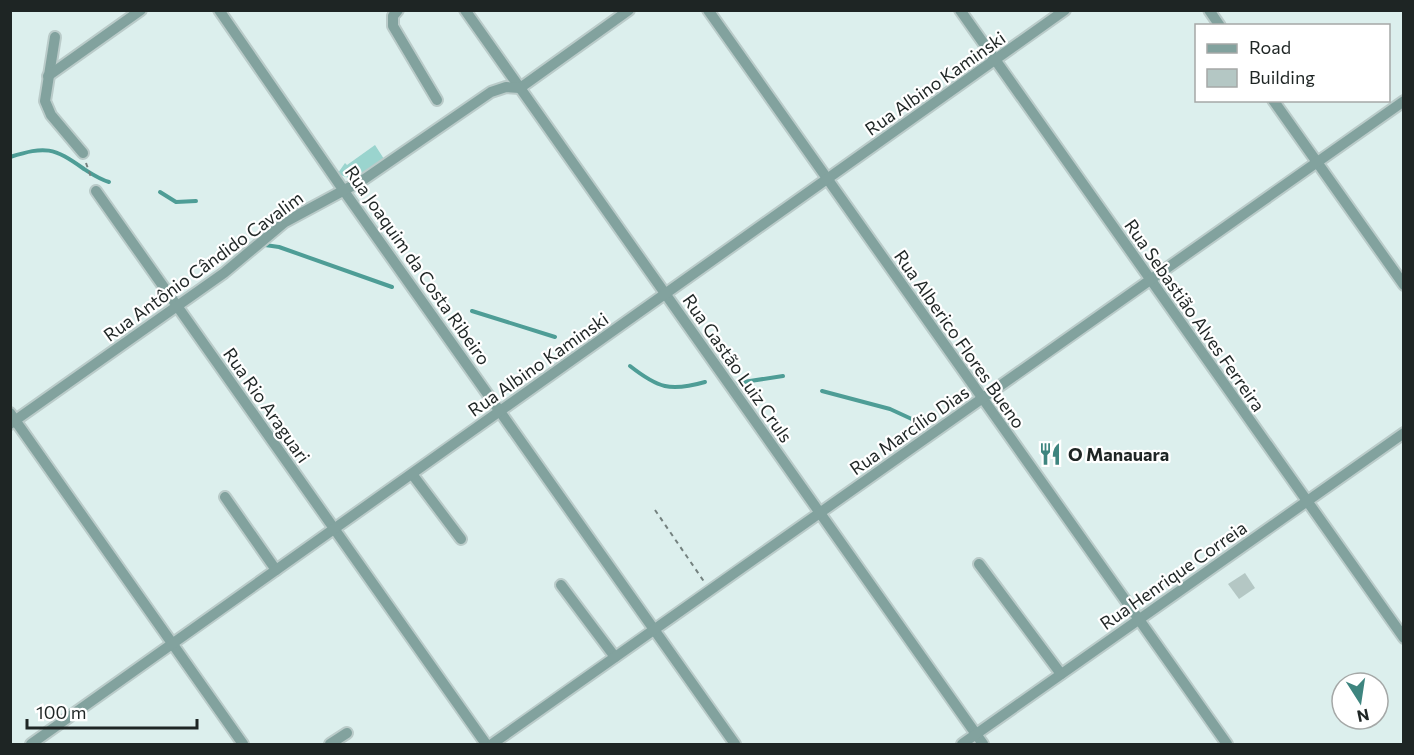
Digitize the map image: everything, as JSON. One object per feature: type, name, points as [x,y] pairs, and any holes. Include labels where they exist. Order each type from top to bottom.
[{"type":"street","points":[[48,76],[141,10]]},
{"type":"street","name":"Rua Joaquim da Costa Ribeiro","points":[[219,10],[344,191],[735,744]]},
{"type":"street","points":[[398,10],[393,16],[393,26],[437,100]]},
{"type":"street","name":"Rua Gastão Luiz Cruls","points":[[465,10],[983,744]]},
{"type":"street","name":"Rua Antônio Cândido Cavalim","points":[[12,419],[224,273],[285,222],[378,170],[490,92],[507,87],[520,88],[629,10]]},
{"type":"street","name":"Rua Alberico Flores Bueno","points":[[708,10],[1227,744]]},
{"type":"street","name":"Rua Sebastião Alves Ferreira","points":[[960,10],[1404,638]]},
{"type":"street","name":"Rua Albino Kaminski","points":[[31,744],[1065,10]]},
{"type":"street","points":[[1209,10],[1219,24]]},
{"type":"street","points":[[55,37],[45,94],[47,108],[83,153]]},
{"type":"street","name":"Rua Marcílio Dias","points":[[492,744],[1404,101]]},
{"type":"street","points":[[1274,102],[1404,285]]},
{"type":"street","name":"Rua Rio Araguari","points":[[96,191],[486,744]]},
{"type":"street","points":[[12,419],[243,744]]},
{"type":"street","name":"Rua Henrique Correia","points":[[962,744],[1404,433]]},
{"type":"street","points":[[412,474],[461,539]]},
{"type":"street","points":[[225,497],[276,570]]},
{"type":"street","points":[[979,564],[1061,674]]},
{"type":"street","points":[[561,585],[615,657]]},
{"type":"street","points":[[330,744],[347,733]]},
{"type":"path","points":[[83,153],[96,191]]},
{"type":"path","points":[[655,510],[710,590]]},
{"type":"shaded area","points":[[375,145],[384,159],[356,177],[344,177],[338,173],[345,163],[347,165]]},
{"type":"building","points":[[1245,573],[1255,588],[1239,599],[1228,584]]},
{"type":"waterway","points":[[10,157],[32,151],[49,151],[64,156],[109,182]]},
{"type":"waterway","points":[[160,192],[176,202],[196,201]]},
{"type":"waterway","points":[[265,245],[279,247],[392,287]]},
{"type":"waterway","points":[[472,311],[555,337]]},
{"type":"waterway","points":[[630,366],[649,379],[665,386],[682,387],[705,382]]},
{"type":"waterway","points":[[737,383],[783,376]]},
{"type":"waterway","points":[[822,391],[890,409],[929,427]]},
{"type":"place","name":"O Manauara","points":[[1050,454]]}]
